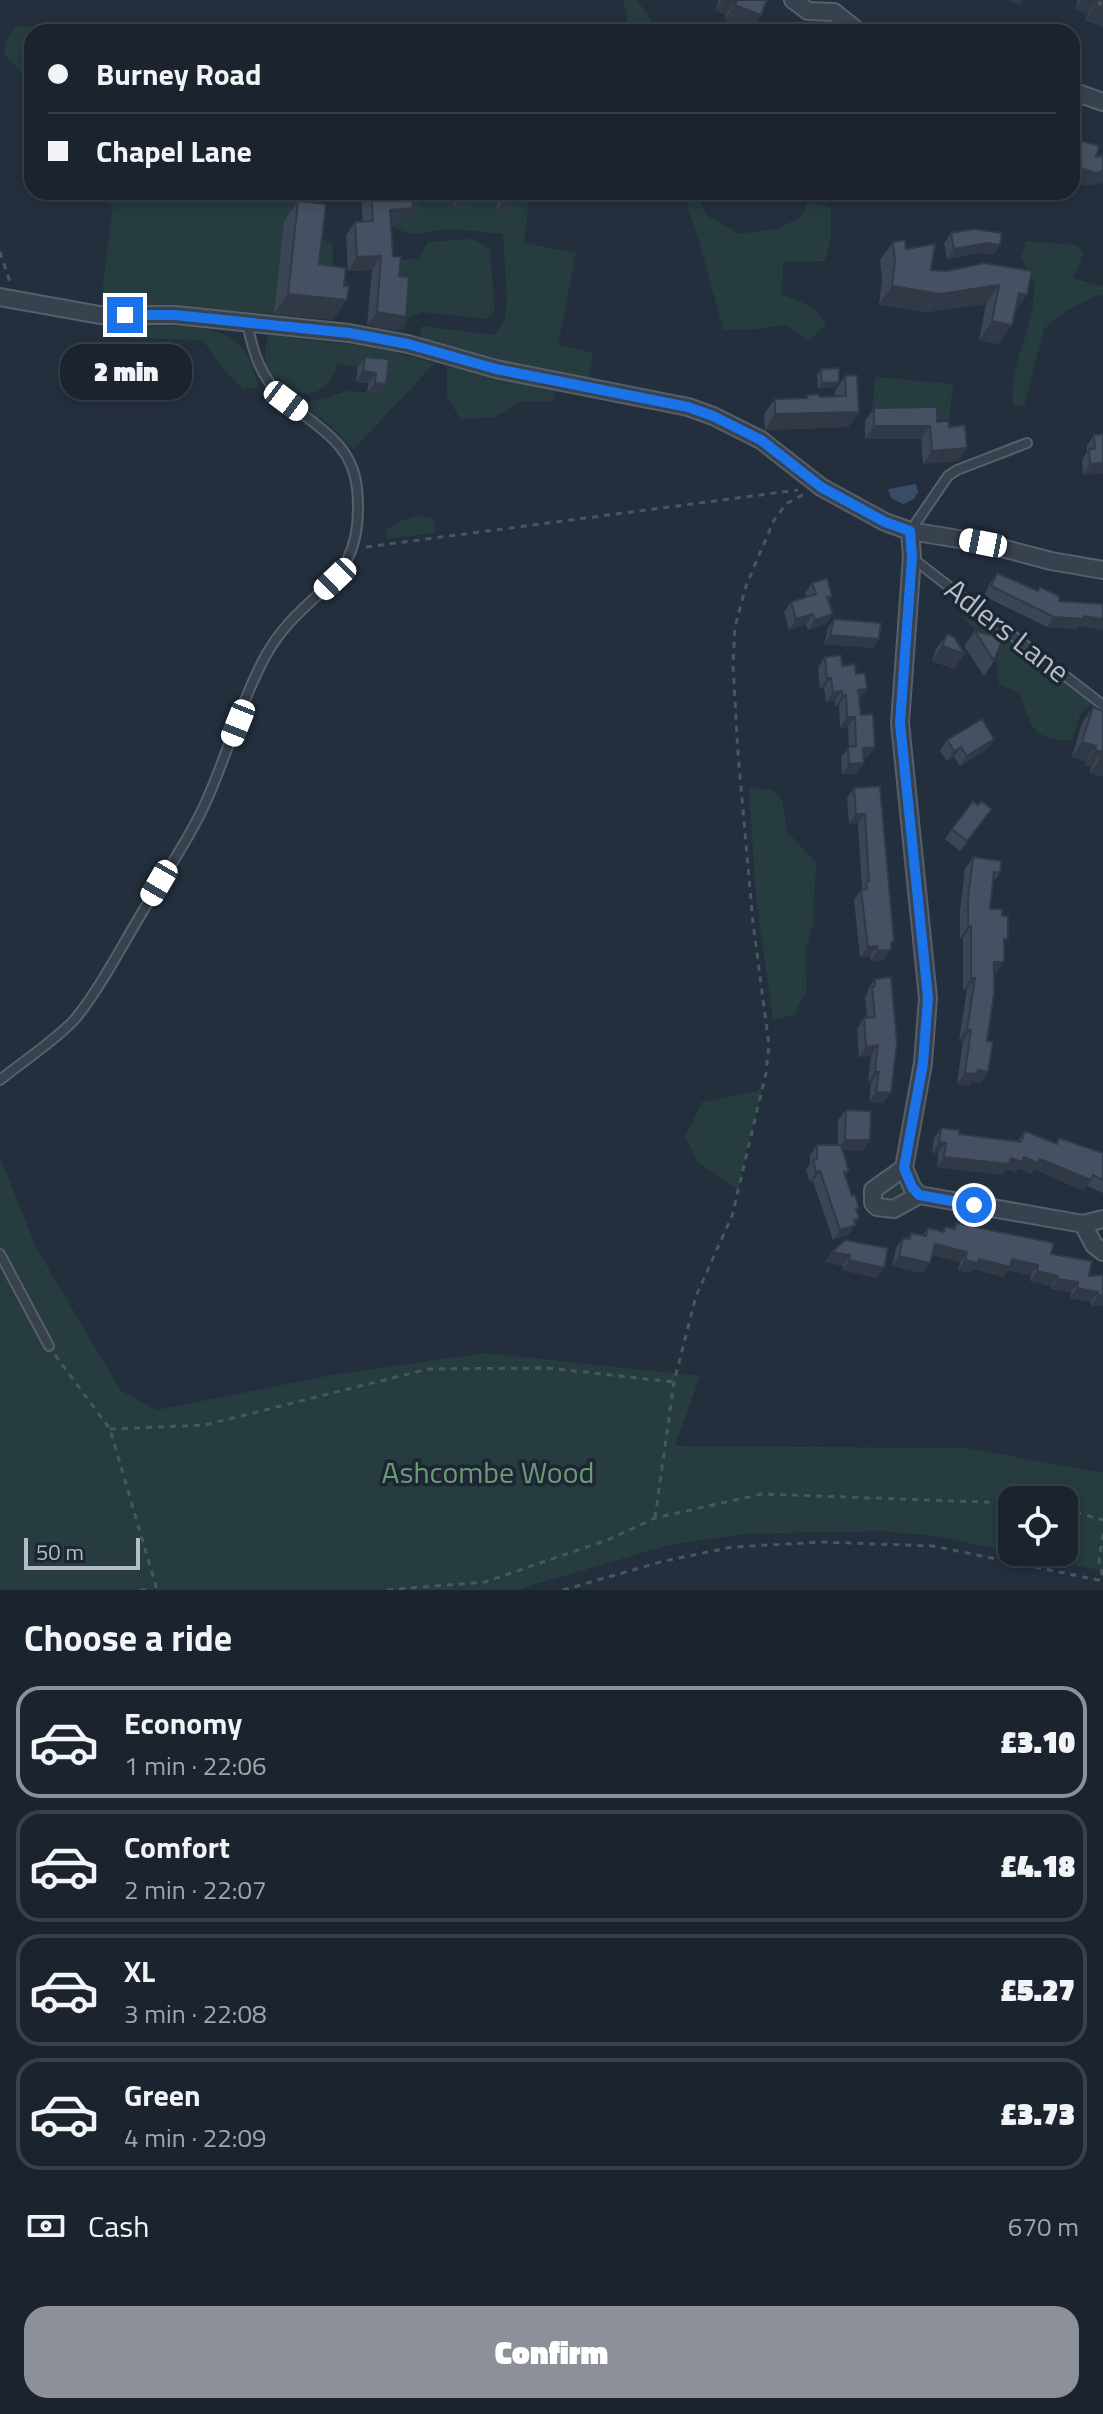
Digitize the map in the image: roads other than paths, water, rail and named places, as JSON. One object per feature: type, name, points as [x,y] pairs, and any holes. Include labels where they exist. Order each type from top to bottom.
[{"type":"street","points":[[793,0],[808,11],[834,6],[851,24]]},
{"type":"street","points":[[1080,94],[1103,102]]},
{"type":"street","points":[[6,297],[100,315],[175,315],[349,333],[408,344],[496,369],[688,407],[761,440],[821,487],[885,522],[910,531],[983,543],[1051,561],[1103,570]]},
{"type":"street","points":[[910,531],[912,557],[900,723],[928,998],[923,1063],[904,1168],[919,1195],[1083,1224],[1103,1219]]},
{"type":"street","points":[[904,1168],[873,1190],[873,1203],[877,1207],[894,1209],[919,1195]]},
{"type":"street","points":[[1083,1224],[1094,1245],[1103,1252]]},
{"type":"lane","points":[[0,1080],[74,1019],[98,984],[204,807],[266,655],[291,621],[335,579],[354,548],[357,494],[351,463],[329,433],[282,398],[267,380],[255,361],[247,322]]},
{"type":"lane","points":[[910,531],[948,476],[1027,443]]},
{"type":"lane","name":"Adlers Lane","points":[[912,557],[1103,705]]},
{"type":"lane","points":[[0,1254],[49,1346]]},
{"type":"water","points":[[916,484],[918,492],[914,499],[903,504],[891,498],[888,489]]},
{"type":"park label","name":"Ashcombe Wood","points":[[488,1473]]}]
